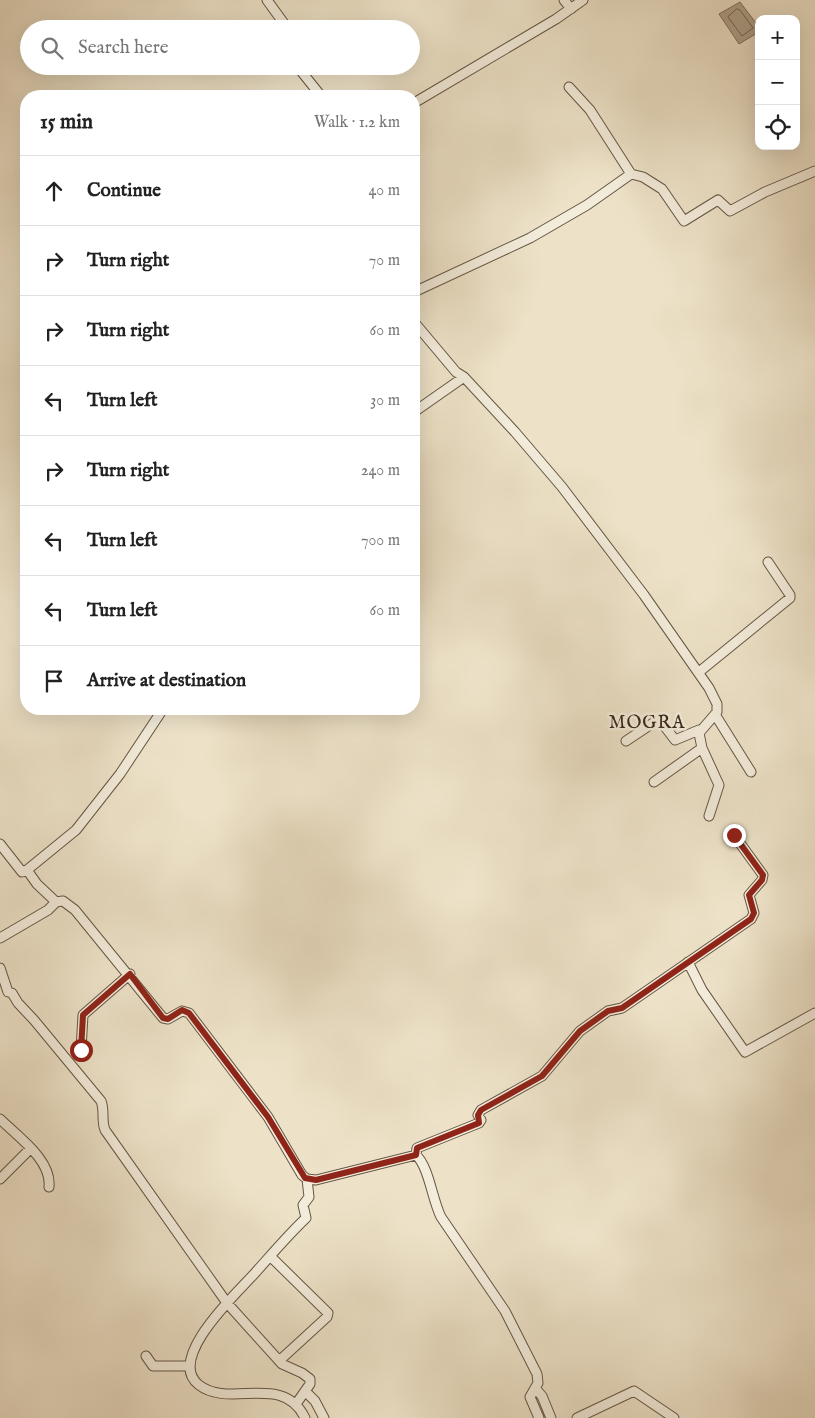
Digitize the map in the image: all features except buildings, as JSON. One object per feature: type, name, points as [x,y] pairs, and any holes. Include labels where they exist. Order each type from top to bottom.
[{"type":"street","points":[[267,0],[281,20]]},
{"type":"street","points":[[564,0],[571,9]]},
{"type":"street","points":[[420,99],[583,0]]},
{"type":"street","points":[[304,75],[316,90]]},
{"type":"street","points":[[569,87],[590,110],[631,174],[643,178],[662,189],[684,222],[718,200],[730,212],[765,192],[815,171]]},
{"type":"street","points":[[420,289],[530,238],[587,205],[631,174]]},
{"type":"street","points":[[420,329],[456,372],[464,377],[515,432],[562,487],[699,672],[717,704],[716,716],[751,772]]},
{"type":"street","points":[[420,409],[464,377]]},
{"type":"street","points":[[699,672],[790,597],[768,562]]},
{"type":"street","points":[[0,844],[22,872],[27,870],[76,830],[120,774],[159,715]]},
{"type":"street","points":[[626,742],[659,719],[675,740],[699,730],[716,716]]},
{"type":"street","points":[[699,730],[702,748],[719,787],[709,816]]},
{"type":"street","points":[[654,782],[702,748]]},
{"type":"street","points":[[539,1418],[530,1397],[538,1383],[538,1374],[500,1303],[441,1217],[434,1202],[424,1167],[416,1155],[417,1148],[479,1123],[478,1115],[481,1110],[542,1076],[580,1031],[608,1011],[622,1008],[753,916],[749,895],[762,880],[763,875],[734,835]]},
{"type":"street","points":[[27,870],[37,884],[56,902]]},
{"type":"street","points":[[0,938],[48,910],[56,902],[63,901],[75,910],[130,974],[163,1018],[168,1019],[182,1010],[189,1013],[268,1117],[302,1175],[307,1180],[309,1197],[303,1205],[306,1218],[204,1332],[195,1348],[190,1366],[194,1379],[205,1389],[225,1394],[269,1393],[300,1397],[315,1401],[324,1418]]},
{"type":"street","points":[[688,962],[702,990],[745,1052],[815,1013]]},
{"type":"street","points":[[0,968],[8,992],[12,993],[18,1003],[101,1100],[103,1108],[102,1120],[105,1130],[228,1303],[279,1361],[310,1380],[310,1384],[300,1397]]},
{"type":"street","points":[[81,1050],[83,1015],[130,974]]},
{"type":"street","points":[[0,1119],[45,1165],[50,1175],[50,1187]]},
{"type":"street","points":[[0,1179],[30,1149]]},
{"type":"street","points":[[307,1180],[316,1180],[416,1155]]},
{"type":"street","points":[[270,1256],[328,1313],[279,1361]]},
{"type":"street","points":[[146,1356],[156,1366],[190,1366]]},
{"type":"street","points":[[535,1388],[542,1396],[551,1418]]},
{"type":"street","points":[[577,1418],[634,1391],[674,1418]]},
{"type":"street","points":[[300,1397],[305,1418]]},
{"type":"water","points":[[740,2],[755,22],[755,34],[739,44],[719,14]]},
{"type":"district","name":"MOGRA","points":[[647,723]]},
{"type":"route","points":[[81,1050],[81,1018],[130,974],[163,1018],[168,1019],[182,1010],[189,1013],[268,1117],[302,1175],[307,1180],[316,1180],[416,1155],[415,1151],[417,1148],[479,1123],[478,1115],[481,1110],[511,1095],[542,1076],[556,1063],[580,1031],[608,1011],[616,1011],[622,1008],[751,919],[754,913],[749,895],[762,880],[763,875],[734,835]]}]
